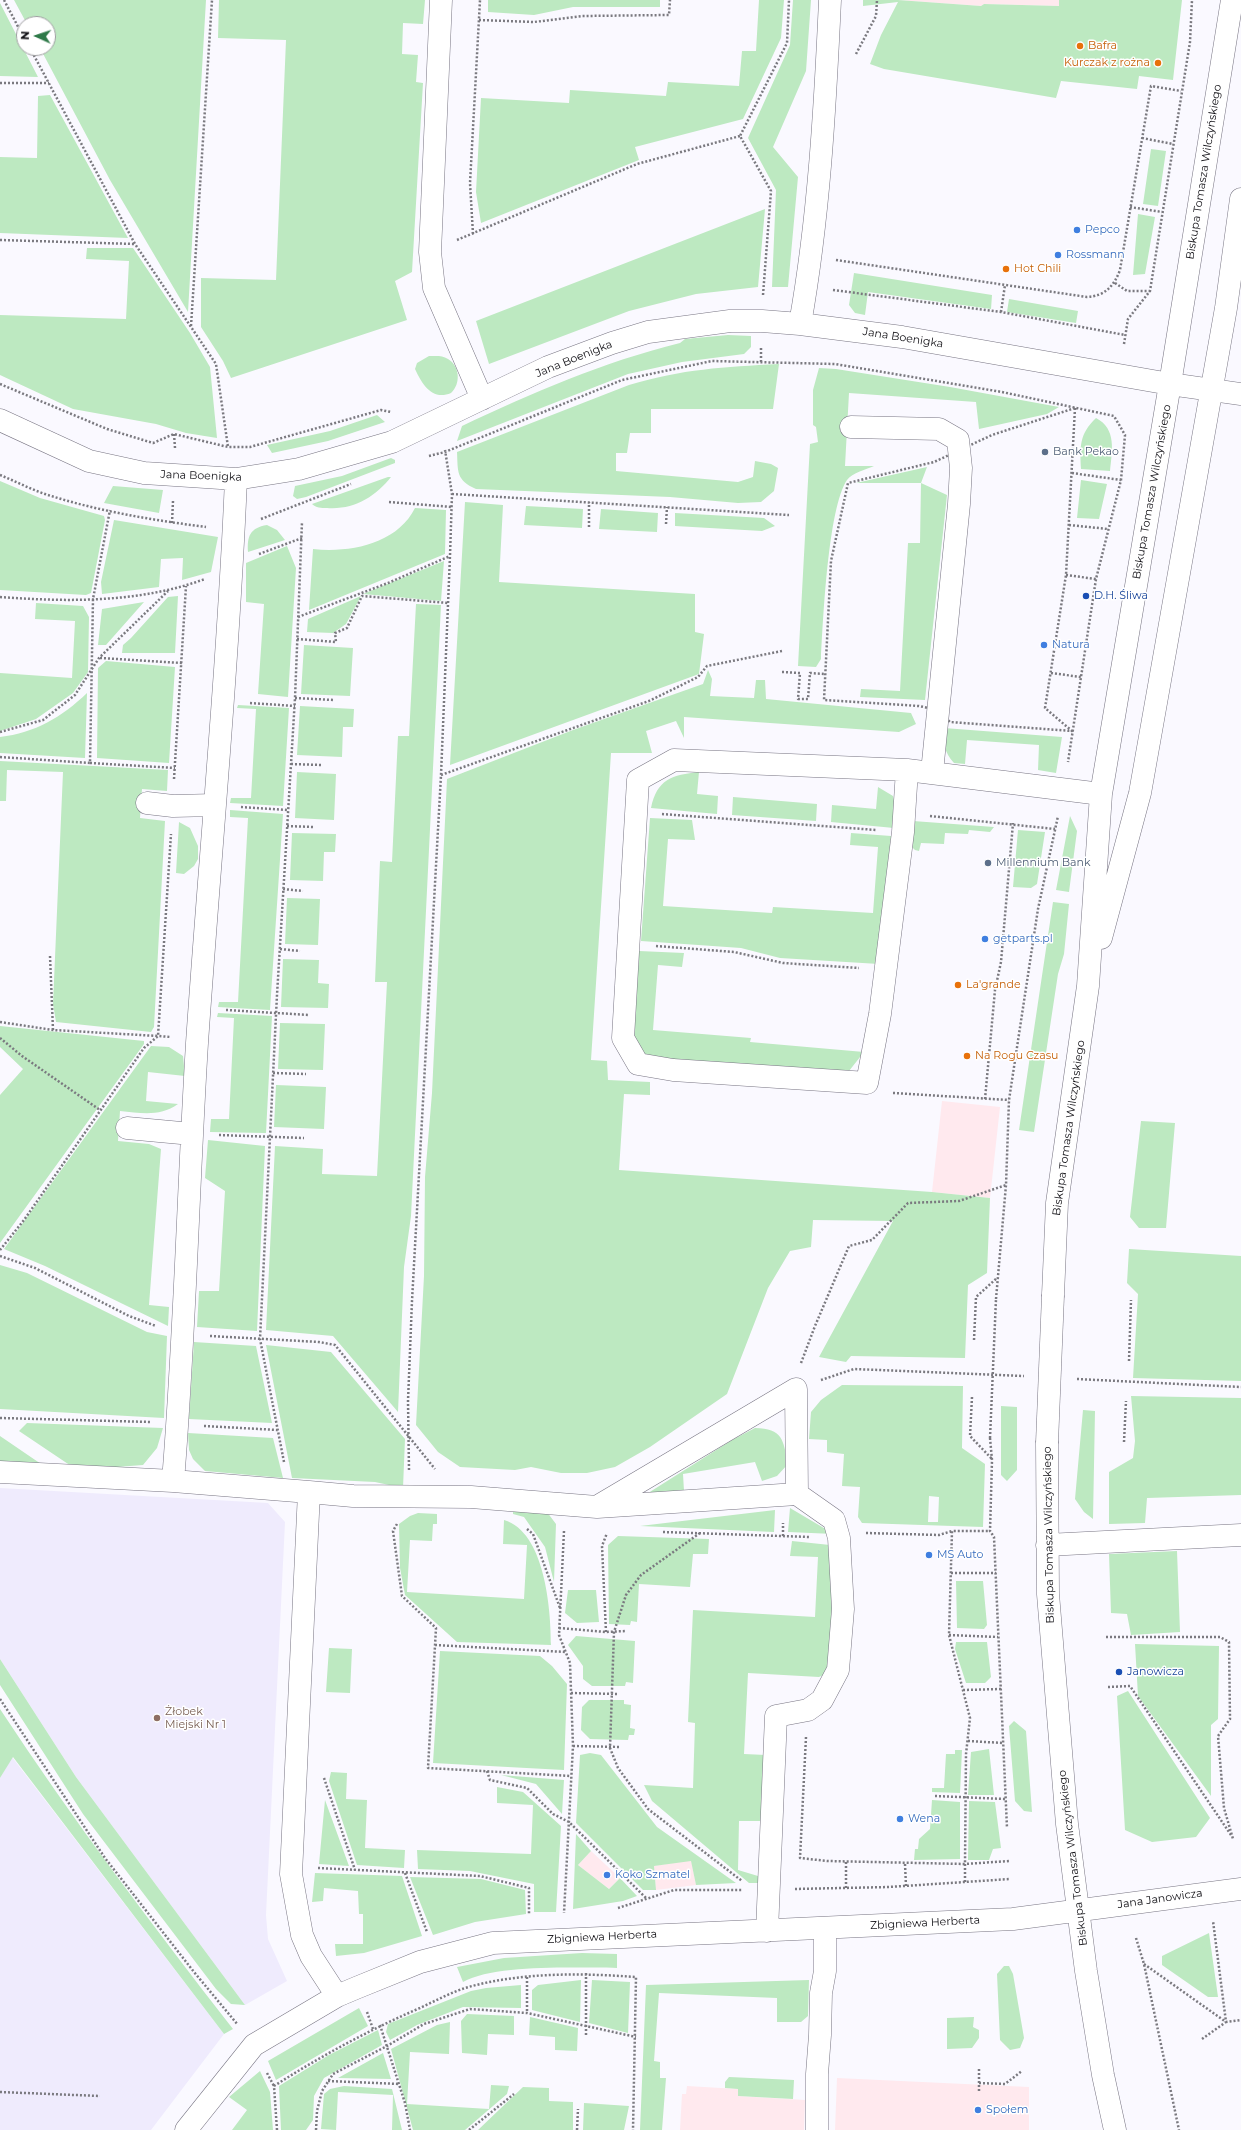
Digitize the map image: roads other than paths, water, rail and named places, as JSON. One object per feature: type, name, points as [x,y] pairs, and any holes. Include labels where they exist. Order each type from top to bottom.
[{"type":"street","points":[[441,0],[430,252],[434,288],[482,400]]},
{"type":"street","points":[[800,324],[812,256],[825,111],[830,0]]},
{"type":"street","name":"Biskupa Tomasza Wilczyńskiego","points":[[1115,2130],[1103,2075],[1090,1994],[1067,1824],[1048,1594],[1047,1443],[1057,1203],[1088,986],[1101,794],[1170,384],[1232,0]]},
{"type":"street","name":"Biskupa Tomasza Wilczyńskiego","points":[[1088,986],[1140,793],[1226,308],[1241,199]]},
{"type":"street","name":"Jana Boenigka","points":[[0,420],[89,461],[144,473],[236,479],[299,469],[392,442],[445,418],[548,367],[612,343],[648,332],[730,321],[762,321],[800,324],[902,337],[1170,384],[1241,394]]},
{"type":"street","points":[[851,427],[939,429],[958,440],[962,468],[932,772]]},
{"type":"street","points":[[173,1481],[183,1334],[192,1134],[232,569],[236,479]]},
{"type":"street","points":[[908,770],[886,970],[880,1014],[867,1083],[673,1070],[638,1064],[623,1038],[638,780],[674,760],[908,770],[1063,788],[1101,794]]},
{"type":"street","points":[[147,803],[173,806],[215,805]]},
{"type":"street","points":[[127,1128],[192,1134]]},
{"type":"street","points":[[597,1507],[796,1389],[797,1494]]},
{"type":"street","points":[[0,1472],[173,1481],[353,1496],[456,1497],[597,1507],[797,1494],[834,1520],[839,1538],[843,1609],[838,1670],[822,1700],[808,1710],[776,1716],[767,1931]]},
{"type":"street","points":[[299,1491],[291,1867],[302,1935],[311,1956],[338,1996]]},
{"type":"street","points":[[1047,1545],[1241,1535]]},
{"type":"street","name":"Jana Janowicza","points":[[1079,1911],[1241,1888]]},
{"type":"street","name":"Zbigniewa Herberta","points":[[186,2130],[254,2045],[338,1996],[420,1962],[493,1943],[1013,1919],[1079,1911]]},
{"type":"street","points":[[817,2130],[817,2074],[821,1993],[825,1971],[825,1928]]},
{"type":"place","name":"Bafra","points":[[1080,46]]},
{"type":"place","name":"Kurczak z rożna","points":[[1158,63]]},
{"type":"place","name":"Pepco","points":[[1077,230]]},
{"type":"place","name":"Rossmann","points":[[1058,255]]},
{"type":"place","name":"Hot Chili","points":[[1006,269]]},
{"type":"place","name":"Bank Pekao","points":[[1045,452]]},
{"type":"place","name":"D.H. Śliwa","points":[[1086,596]]},
{"type":"place","name":"Natura","points":[[1044,645]]},
{"type":"place","name":"Millennium Bank","points":[[988,863]]},
{"type":"place","name":"getparts.pl","points":[[985,939]]},
{"type":"place","name":"La'grande","points":[[958,985]]},
{"type":"place","name":"Na Rogu Czasu","points":[[967,1056]]},
{"type":"place","name":"MS Auto","points":[[929,1555]]},
{"type":"place","name":"Janowicza","points":[[1119,1672]]},
{"type":"place","name":"Żłobek Miejski Nr 1","points":[[157,1718]]},
{"type":"place","name":"Wena","points":[[900,1819]]},
{"type":"place","name":"Koko Szmatel","points":[[607,1875]]},
{"type":"place","name":"Społem","points":[[978,2110]]}]
